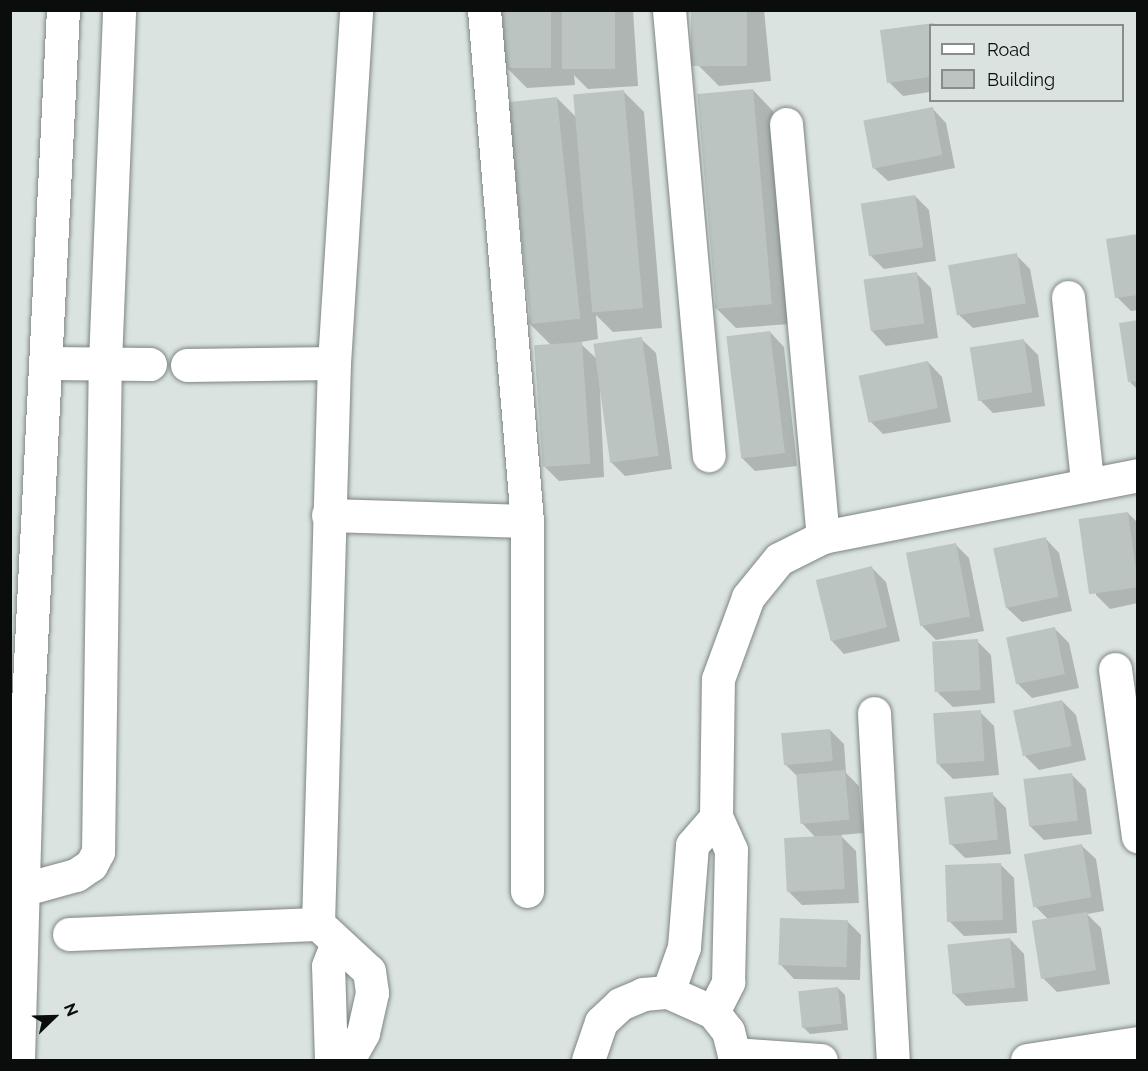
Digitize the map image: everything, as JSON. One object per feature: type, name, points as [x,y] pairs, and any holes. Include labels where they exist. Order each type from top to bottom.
[{"type":"street","points":[[18,1060],[21,890],[20,701],[47,363],[63,10]]},
{"type":"street","points":[[21,890],[76,875],[92,865],[98,852],[105,362],[119,10]]},
{"type":"street","points":[[331,1060],[328,966],[328,515],[334,363],[356,10]]},
{"type":"street","points":[[484,10],[527,521],[527,891]]},
{"type":"street","points":[[669,10],[709,455]]},
{"type":"street","points":[[786,124],[823,537]]},
{"type":"street","points":[[1068,297],[1087,482]]},
{"type":"street","points":[[47,363],[150,364]]},
{"type":"street","points":[[187,365],[334,363]]},
{"type":"street","points":[[713,1012],[728,982],[731,850],[716,817],[718,679],[730,633],[748,597],[779,559],[823,537],[1087,482],[1137,475]]},
{"type":"street","points":[[328,515],[527,521]]},
{"type":"street","points":[[1114,669],[1137,836]]},
{"type":"street","points":[[874,713],[893,1060]]},
{"type":"street","points":[[668,992],[684,947],[692,845],[716,817]]},
{"type":"street","points":[[69,934],[328,933],[369,971],[372,993],[363,1033],[348,1060]]},
{"type":"street","points":[[588,1060],[601,1022],[620,1004],[643,994],[668,992],[713,1012],[735,1057],[821,1060]]},
{"type":"street","points":[[1027,1060],[1134,1049]]},
{"type":"building","points":[[501,10],[551,10],[551,68],[501,68]]},
{"type":"building","points":[[562,10],[615,10],[615,69],[562,69]]},
{"type":"building","points":[[691,10],[747,10],[747,66],[691,66]]},
{"type":"building","points":[[934,23],[929,24],[929,77],[887,83],[880,30]]},
{"type":"building","points":[[753,89],[772,304],[716,309],[697,94]]},
{"type":"building","points":[[624,90],[643,308],[592,313],[573,94]]},
{"type":"building","points":[[557,97],[580,319],[531,324],[507,102]]},
{"type":"building","points":[[933,107],[942,155],[873,169],[863,121]]},
{"type":"building","points":[[915,195],[923,247],[869,256],[861,204]]},
{"type":"building","points":[[1138,234],[1138,295],[1115,298],[1106,239]]},
{"type":"building","points":[[1017,253],[1026,303],[957,315],[948,265]]},
{"type":"building","points":[[917,272],[924,323],[871,331],[864,280]]},
{"type":"building","points":[[1138,320],[1138,381],[1128,382],[1119,323]]},
{"type":"building","points":[[770,331],[785,453],[741,458],[726,336]]},
{"type":"building","points":[[642,337],[659,456],[610,463],[593,344]]},
{"type":"building","points":[[1024,339],[1032,392],[978,401],[970,348]]},
{"type":"building","points":[[582,342],[591,464],[543,467],[534,345]]},
{"type":"building","points":[[928,361],[938,408],[869,423],[859,376]]},
{"type":"building","points":[[1128,512],[1138,587],[1089,594],[1078,519]]},
{"type":"building","points":[[1046,537],[1059,597],[1006,608],[993,548]]},
{"type":"building","points":[[956,543],[970,617],[920,626],[906,553]]},
{"type":"building","points":[[872,566],[887,627],[831,641],[816,580]]},
{"type":"building","points":[[1055,627],[1065,674],[1016,684],[1006,637]]},
{"type":"building","points":[[978,639],[981,690],[935,692],[932,641]]},
{"type":"building","points":[[1062,700],[1072,746],[1023,756],[1013,710]]},
{"type":"building","points":[[981,710],[985,761],[937,764],[933,713]]},
{"type":"building","points":[[830,729],[833,761],[784,765],[781,733]]},
{"type":"building","points":[[845,770],[849,820],[801,824],[796,774]]},
{"type":"building","points":[[1072,773],[1078,821],[1029,827],[1023,779]]},
{"type":"building","points":[[993,792],[998,840],[949,845],[944,797]]},
{"type":"building","points":[[842,835],[845,889],[787,892],[784,838]]},
{"type":"building","points":[[1082,844],[1091,897],[1033,907],[1024,854]]},
{"type":"building","points":[[1001,863],[1003,920],[947,922],[945,865]]},
{"type":"building","points":[[1087,912],[1096,970],[1041,979],[1032,921]]},
{"type":"building","points":[[780,918],[848,920],[846,967],[778,965]]},
{"type":"building","points":[[1010,938],[1015,988],[953,994],[947,945]]},
{"type":"building","points":[[838,987],[842,1024],[802,1028],[798,991]]}]
